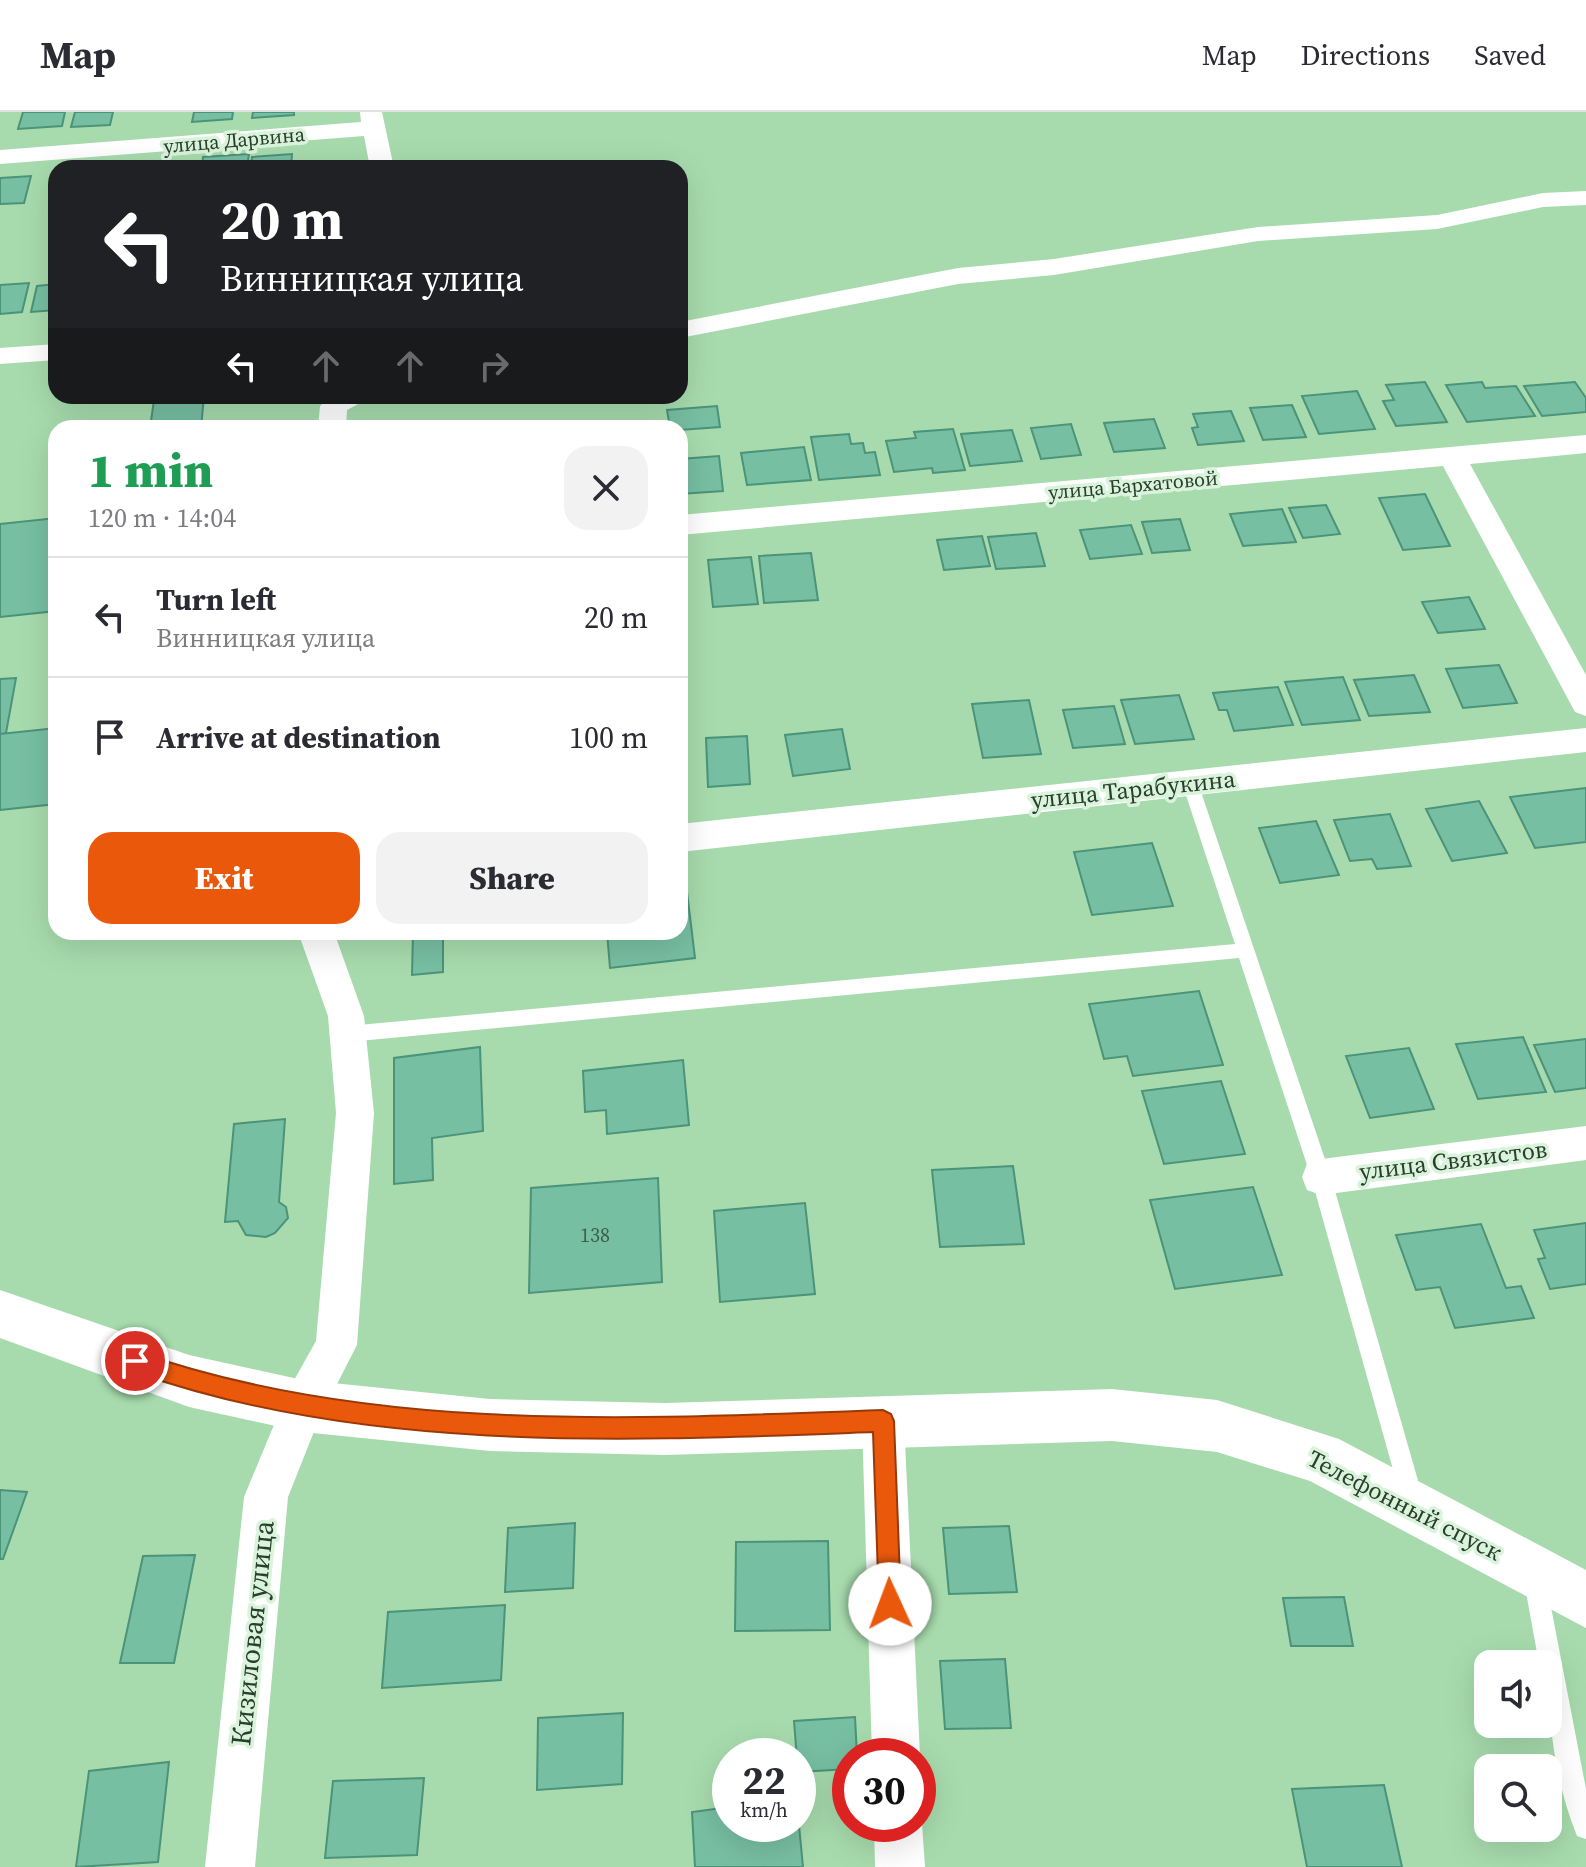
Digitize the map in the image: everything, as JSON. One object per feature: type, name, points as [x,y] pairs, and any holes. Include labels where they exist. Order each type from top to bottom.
[{"type":"main road","name":"Телефонный спуск","points":[[0,1314],[189,1381],[303,1406],[490,1425],[665,1429],[1112,1415],[1217,1426],[1320,1458],[1586,1600]]},
{"type":"street","name":"улица Дарвина","points":[[0,157],[371,120]]},
{"type":"street","points":[[371,120],[380,160]]},
{"type":"street","points":[[688,328],[958,276],[1054,267],[1258,234],[1437,222],[1543,200],[1586,198]]},
{"type":"street","points":[[0,356],[48,353]]},
{"type":"street","name":"улица Бархатовой","points":[[688,524],[1586,444]]},
{"type":"street","points":[[1452,456],[1586,704]]},
{"type":"street","name":"улица Тарабукина","points":[[688,837],[1586,740]]},
{"type":"street","name":"Кизиловая улица","points":[[230,1867],[266,1497],[303,1406],[336,1345],[355,1113],[346,1016],[319,940]]},
{"type":"street","name":"улица Связистов","points":[[1321,1177],[1586,1143]]},
{"type":"street","points":[[883,1421],[895,1738]]},
{"type":"street","points":[[899,1842],[900,1867]]},
{"type":"lane","points":[[1190,783],[1321,1177],[1415,1508]]},
{"type":"lane","points":[[348,1034],[1245,950]]},
{"type":"lane","points":[[1533,1571],[1586,1827]]},
{"type":"building","points":[[23,112],[65,112],[62,126],[18,129]]},
{"type":"building","points":[[75,112],[113,112],[110,125],[71,127]]},
{"type":"building","points":[[194,112],[233,112],[232,119],[192,122]]},
{"type":"building","points":[[253,112],[294,112],[294,115],[252,118]]},
{"type":"building","points":[[249,154],[248,160],[203,160],[203,157]]},
{"type":"building","points":[[292,154],[292,160],[252,160],[252,157]]},
{"type":"building","points":[[31,176],[24,203],[0,204],[0,178]]},
{"type":"building","points":[[29,283],[22,312],[0,314],[0,285]]},
{"type":"building","points":[[48,285],[48,311],[31,312],[37,286]]},
{"type":"building","points":[[1425,382],[1447,422],[1396,426],[1383,401],[1394,400],[1386,385]]},
{"type":"building","points":[[1482,382],[1485,388],[1516,386],[1535,416],[1467,422],[1446,385]]},
{"type":"building","points":[[1575,382],[1586,398],[1586,412],[1542,416],[1524,386]]},
{"type":"building","points":[[1357,391],[1375,429],[1319,434],[1302,396]]},
{"type":"building","points":[[153,404],[203,404],[202,420],[151,420]]},
{"type":"building","points":[[1292,405],[1306,437],[1263,440],[1250,408]]},
{"type":"building","points":[[717,406],[720,427],[688,429],[688,420],[669,420],[667,410]]},
{"type":"building","points":[[1231,411],[1244,441],[1198,445],[1192,428],[1198,427],[1193,414]]},
{"type":"building","points":[[1154,419],[1165,448],[1114,452],[1104,423]]},
{"type":"building","points":[[1071,424],[1081,455],[1041,459],[1031,428]]},
{"type":"building","points":[[953,429],[965,470],[933,473],[932,468],[894,472],[886,441],[916,438],[914,432]]},
{"type":"building","points":[[1012,430],[1022,461],[970,466],[961,434]]},
{"type":"building","points":[[849,434],[851,444],[863,443],[865,453],[875,452],[880,475],[819,480],[811,437]]},
{"type":"building","points":[[804,447],[811,480],[747,485],[741,453]]},
{"type":"building","points":[[719,456],[723,491],[688,493],[688,458]]},
{"type":"building","points":[[1425,494],[1450,546],[1403,550],[1379,498]]},
{"type":"building","points":[[1326,505],[1340,534],[1303,538],[1289,508]]},
{"type":"building","points":[[1282,509],[1296,542],[1243,546],[1230,514]]},
{"type":"building","points":[[48,519],[48,612],[0,617],[0,524]]},
{"type":"building","points":[[1180,519],[1190,550],[1152,553],[1142,522]]},
{"type":"building","points":[[1131,525],[1142,554],[1090,559],[1080,530]]},
{"type":"building","points":[[1036,533],[1045,566],[996,569],[988,537]]},
{"type":"building","points":[[982,536],[990,566],[944,570],[937,540]]},
{"type":"building","points":[[811,553],[818,600],[764,603],[759,556]]},
{"type":"building","points":[[751,557],[758,604],[713,607],[708,560]]},
{"type":"building","points":[[1469,597],[1485,629],[1438,633],[1422,602]]},
{"type":"building","points":[[1499,665],[1517,703],[1463,708],[1446,669]]},
{"type":"building","points":[[1414,675],[1430,712],[1369,716],[1354,680]]},
{"type":"building","points":[[1343,677],[1360,720],[1302,725],[1285,682]]},
{"type":"building","points":[[16,678],[6,733],[0,734],[0,679]]},
{"type":"building","points":[[1278,687],[1293,725],[1234,731],[1227,710],[1219,710],[1213,693]]},
{"type":"building","points":[[1179,695],[1194,739],[1135,744],[1121,700]]},
{"type":"building","points":[[1029,700],[1041,754],[983,758],[972,704]]},
{"type":"building","points":[[1114,706],[1125,744],[1073,748],[1063,710]]},
{"type":"building","points":[[48,729],[48,805],[0,810],[0,734]]},
{"type":"building","points":[[842,729],[850,769],[793,776],[785,735]]},
{"type":"building","points":[[747,736],[750,784],[708,787],[706,738]]},
{"type":"building","points":[[1586,788],[1586,842],[1535,848],[1510,797]]},
{"type":"building","points":[[1479,801],[1507,853],[1452,861],[1426,809]]},
{"type":"building","points":[[1390,814],[1411,866],[1377,869],[1372,859],[1350,861],[1334,820]]},
{"type":"building","points":[[1316,821],[1339,875],[1280,883],[1259,828]]},
{"type":"building","points":[[1152,843],[1173,906],[1092,915],[1074,852]]},
{"type":"building","points":[[688,900],[695,958],[610,968],[608,940],[688,940]]},
{"type":"building","points":[[413,940],[443,940],[443,972],[412,975]]},
{"type":"building","points":[[1199,991],[1223,1065],[1133,1076],[1127,1056],[1104,1059],[1089,1004]]},
{"type":"building","points":[[1523,1037],[1546,1092],[1478,1099],[1456,1044]]},
{"type":"building","points":[[1586,1039],[1586,1088],[1555,1092],[1534,1045]]},
{"type":"building","points":[[480,1047],[483,1131],[432,1138],[433,1180],[394,1184],[394,1058]]},
{"type":"building","points":[[1409,1048],[1434,1109],[1370,1118],[1346,1056]]},
{"type":"building","points":[[683,1060],[689,1125],[607,1134],[606,1110],[585,1112],[583,1071]]},
{"type":"building","points":[[1221,1081],[1245,1154],[1164,1164],[1142,1091]]},
{"type":"building","points":[[285,1119],[279,1202],[286,1207],[288,1218],[275,1233],[266,1237],[246,1235],[238,1221],[225,1222],[234,1124]]},
{"type":"building","points":[[1013,1166],[1024,1244],[940,1247],[932,1170]]},
{"type":"building","points":[[658,1178],[662,1282],[529,1293],[531,1188]]},
{"type":"building","points":[[1253,1187],[1282,1275],[1175,1289],[1150,1200]]},
{"type":"building","points":[[805,1203],[815,1294],[720,1302],[714,1211]]},
{"type":"building","points":[[1586,1223],[1586,1284],[1550,1289],[1538,1259],[1545,1258],[1534,1230]]},
{"type":"building","points":[[1481,1224],[1506,1288],[1521,1286],[1534,1318],[1455,1328],[1440,1287],[1416,1290],[1396,1235]]},
{"type":"building","points":[[0,1490],[27,1492],[3,1559],[0,1559]]},
{"type":"building","points":[[575,1523],[573,1588],[505,1592],[508,1528]]},
{"type":"building","points":[[1009,1526],[1017,1592],[949,1594],[943,1528]]},
{"type":"building","points":[[828,1541],[830,1630],[735,1631],[736,1542]]},
{"type":"building","points":[[195,1555],[174,1663],[120,1663],[143,1556]]},
{"type":"building","points":[[1344,1597],[1353,1646],[1291,1646],[1283,1598]]},
{"type":"building","points":[[505,1605],[501,1680],[382,1688],[388,1612]]},
{"type":"building","points":[[1005,1659],[1011,1728],[945,1729],[940,1661]]},
{"type":"building","points":[[623,1713],[622,1784],[537,1790],[538,1718]]},
{"type":"building","points":[[855,1717],[856,1738],[832,1738],[832,1770],[816,1771],[816,1738],[795,1738],[794,1721]]},
{"type":"building","points":[[169,1762],[158,1862],[76,1867],[89,1771]]},
{"type":"building","points":[[424,1778],[417,1855],[325,1858],[333,1781]]},
{"type":"building","points":[[1384,1785],[1402,1867],[1307,1867],[1292,1789]]},
{"type":"building","points":[[712,1809],[712,1842],[801,1842],[803,1867],[695,1867],[692,1812]]},
{"type":"route","points":[[135,1361],[189,1381],[303,1406],[490,1425],[665,1429],[883,1421],[890,1604]]}]
